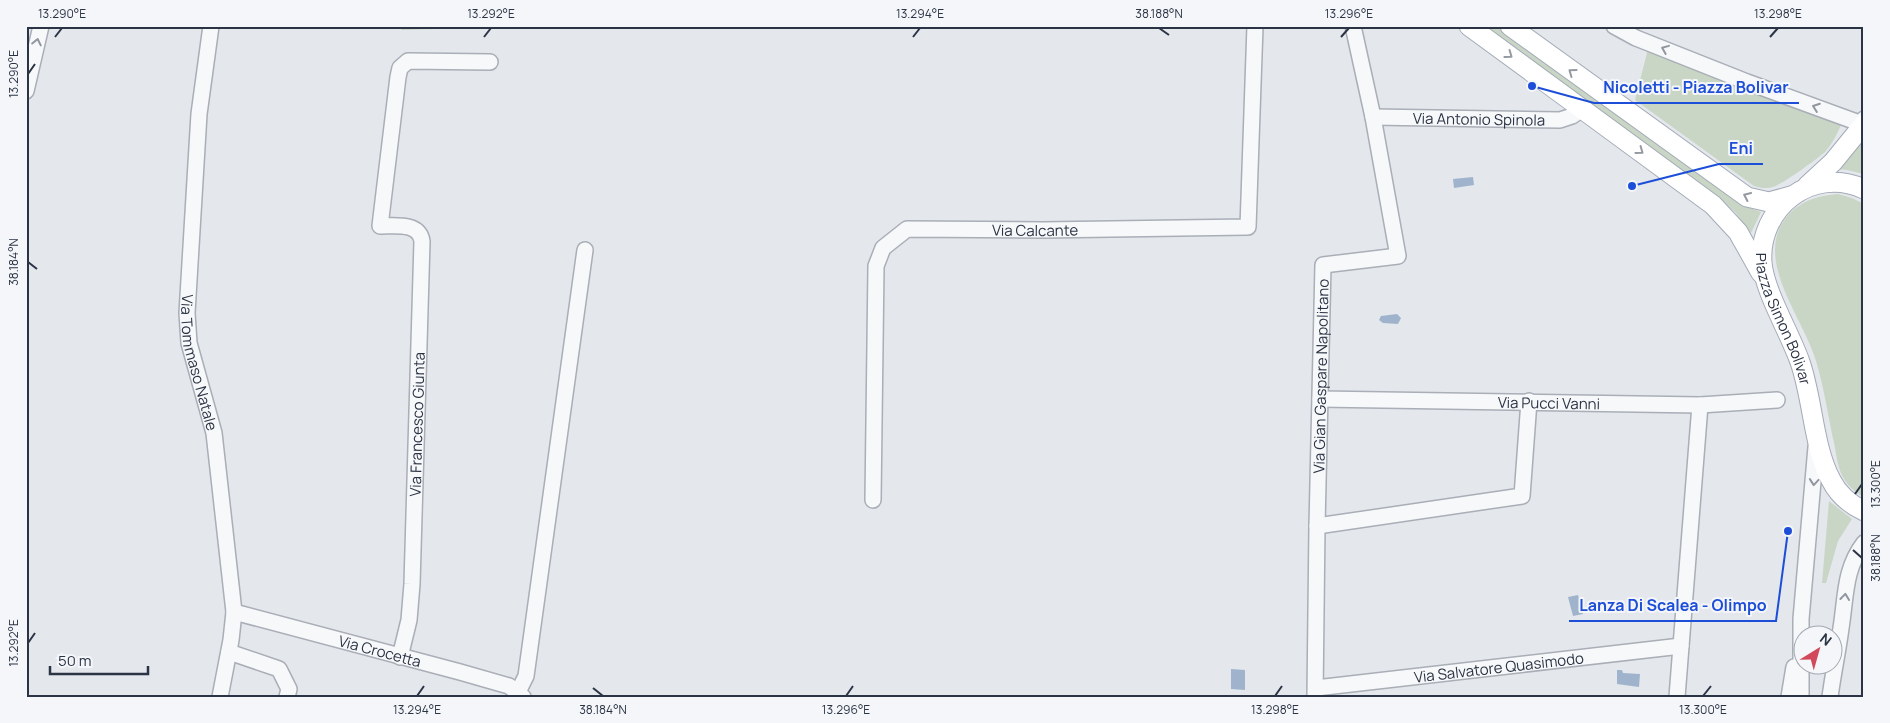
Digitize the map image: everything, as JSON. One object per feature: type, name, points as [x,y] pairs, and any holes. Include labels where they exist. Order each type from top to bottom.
[{"type":"main road","points":[[1469,26],[1713,205],[1738,232],[1766,283]]},
{"type":"main road","points":[[1510,26],[1747,197],[1769,202],[1800,190],[1833,183],[1845,183],[1864,189]]},
{"type":"main road","name":"Piazza Simon Bolivar","points":[[1863,122],[1834,162],[1779,207],[1764,239],[1762,263],[1766,283],[1801,364],[1817,433],[1831,480],[1839,493],[1864,511]]},
{"type":"street","points":[[26,91],[41,26]]},
{"type":"street","name":"Via Tommaso Natale","points":[[211,26],[199,114],[187,313],[189,343],[214,433],[234,612],[229,652],[220,697]]},
{"type":"street","name":"Via Calcante","points":[[873,500],[876,266],[883,248],[907,229],[1043,230],[1248,226],[1255,26]]},
{"type":"street","name":"Via Gian Gaspare Napolitano","points":[[1316,693],[1317,526],[1323,265],[1398,256],[1373,117],[1353,26]]},
{"type":"street","points":[[1614,26],[1636,38],[1747,82],[1863,122]]},
{"type":"street","name":"Via Francesco Giunta","points":[[400,657],[409,620],[412,584],[422,241],[421,236],[415,229],[410,227],[380,226],[400,68],[408,61],[417,60],[490,62]]},
{"type":"street","name":"Via Antonio Spinola","points":[[1373,117],[1560,120],[1572,116],[1582,109]]},
{"type":"street","points":[[521,694],[526,676],[584,250]]},
{"type":"street","name":"Via Pucci Vanni","points":[[1320,399],[1700,405],[1777,400]]},
{"type":"street","points":[[1317,526],[1522,496],[1529,401]]},
{"type":"street","points":[[1676,697],[1700,405]]},
{"type":"street","points":[[1789,697],[1801,619],[1817,433]]},
{"type":"street","points":[[1842,627],[1846,580],[1851,565],[1864,543]]},
{"type":"street","name":"Via Crocetta","points":[[234,612],[509,686],[521,694]]},
{"type":"street","points":[[1801,619],[1801,697]]},
{"type":"street","name":"Via Salvatore Quasimodo","points":[[1316,693],[1680,646]]},
{"type":"street","points":[[229,652],[279,669],[289,689],[287,697]]},
{"type":"street","points":[[1830,697],[1834,676]]},
{"type":"street","points":[[1840,697],[1841,676]]},
{"type":"green space","points":[[398,26],[536,26],[402,30]]},
{"type":"green space","points":[[1483,26],[1496,26],[1744,206],[1761,212],[1751,233],[1735,212],[1720,198]]},
{"type":"green space","points":[[1648,49],[1841,125],[1825,152],[1800,171],[1773,187],[1754,186],[1635,100]]},
{"type":"green space","points":[[1864,134],[1864,174],[1837,169]]},
{"type":"green space","points":[[1838,194],[1864,204],[1864,497],[1850,487],[1841,473],[1816,361],[1784,290],[1775,253],[1777,235],[1790,213],[1808,200]]},
{"type":"green space","points":[[1829,501],[1852,519],[1838,541],[1826,583],[1822,583]]},
{"type":"water","points":[[1473,177],[1474,185],[1454,188],[1453,179]]},
{"type":"water","points":[[1397,314],[1401,318],[1398,324],[1383,323],[1379,320],[1381,316]]},
{"type":"water","points":[[1578,595],[1583,614],[1573,616],[1568,597]]},
{"type":"water","points":[[1231,669],[1245,670],[1245,690],[1231,689]]},
{"type":"water","points":[[1617,670],[1622,670],[1623,673],[1640,674],[1639,687],[1617,684]]},
{"type":"place","name":"Nicoletti - Piazza Bolivar","points":[[1532,86]]},
{"type":"place","name":"Eni","points":[[1632,186]]},
{"type":"place","name":"Lanza Di Scalea - Olimpo","points":[[1788,531]]}]
